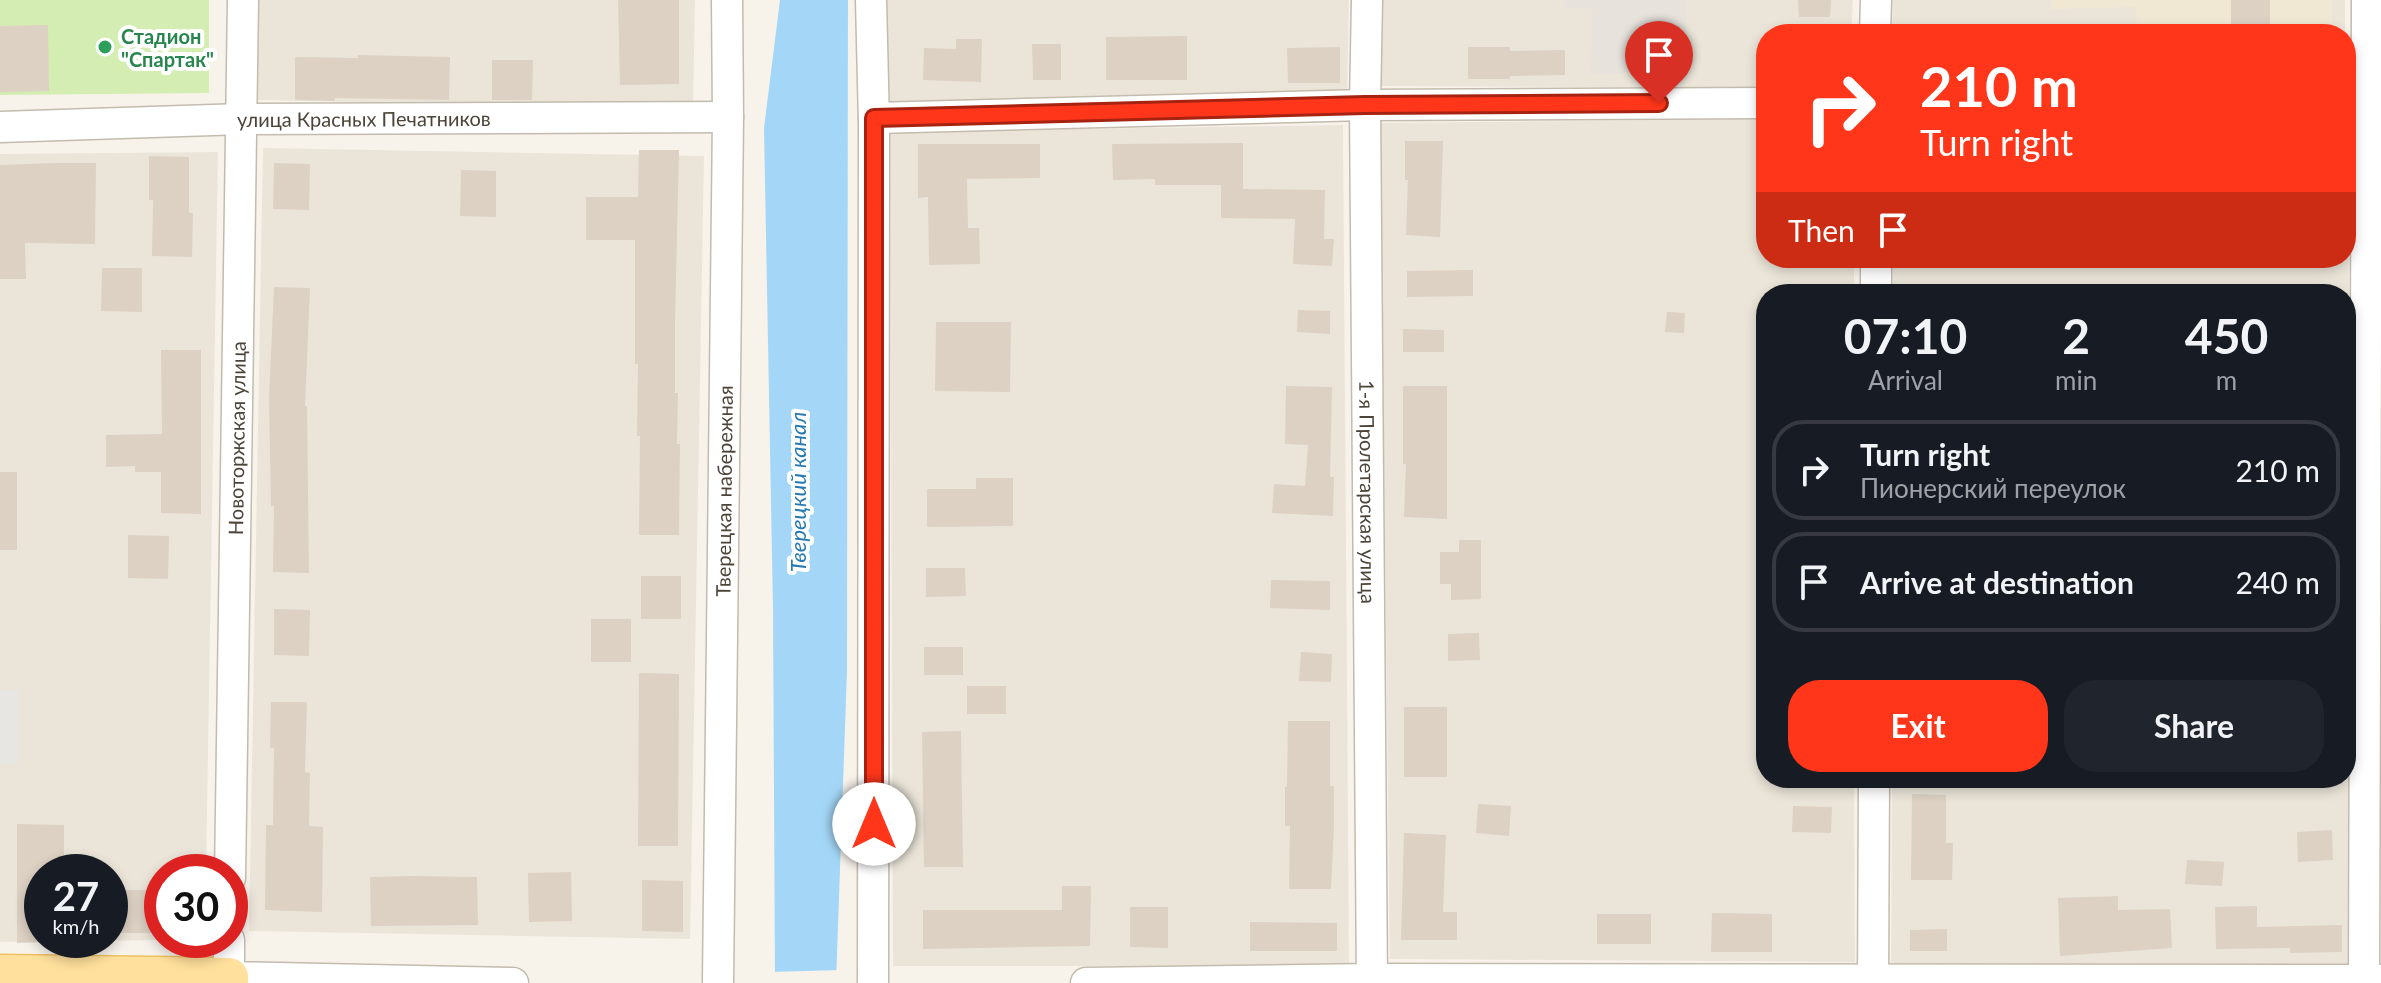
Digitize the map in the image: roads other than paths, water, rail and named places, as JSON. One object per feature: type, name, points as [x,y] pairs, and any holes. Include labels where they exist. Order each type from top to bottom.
[{"type":"main road","points":[[0,974],[229,967]]},
{"type":"street","name":"Новоторжская улица","points":[[230,854],[243,0]]},
{"type":"street","name":"Тверецкая набережная","points":[[718,983],[727,0]]},
{"type":"street","points":[[871,0],[874,118],[873,983]]},
{"type":"street","name":"1-я Пролетарская улица","points":[[1367,0],[1365,105],[1372,981]]},
{"type":"street","points":[[1875,24],[1876,0]]},
{"type":"street","points":[[1086,983],[2370,981],[2364,102],[2367,0]]},
{"type":"street","points":[[874,118],[1365,105],[1756,103]]},
{"type":"street","name":"улица Красных Печатников","points":[[0,127],[243,119],[728,117]]},
{"type":"street","points":[[1873,982],[1874,788]]},
{"type":"street","points":[[229,967],[513,983]]},
{"type":"water","name":"Тверецкий канал","points":[[780,0],[848,0],[847,671],[836,983],[775,983],[773,610],[764,128]]},
{"type":"place","name":"Стадион \"Спартак\"","points":[[105,47]]}]
